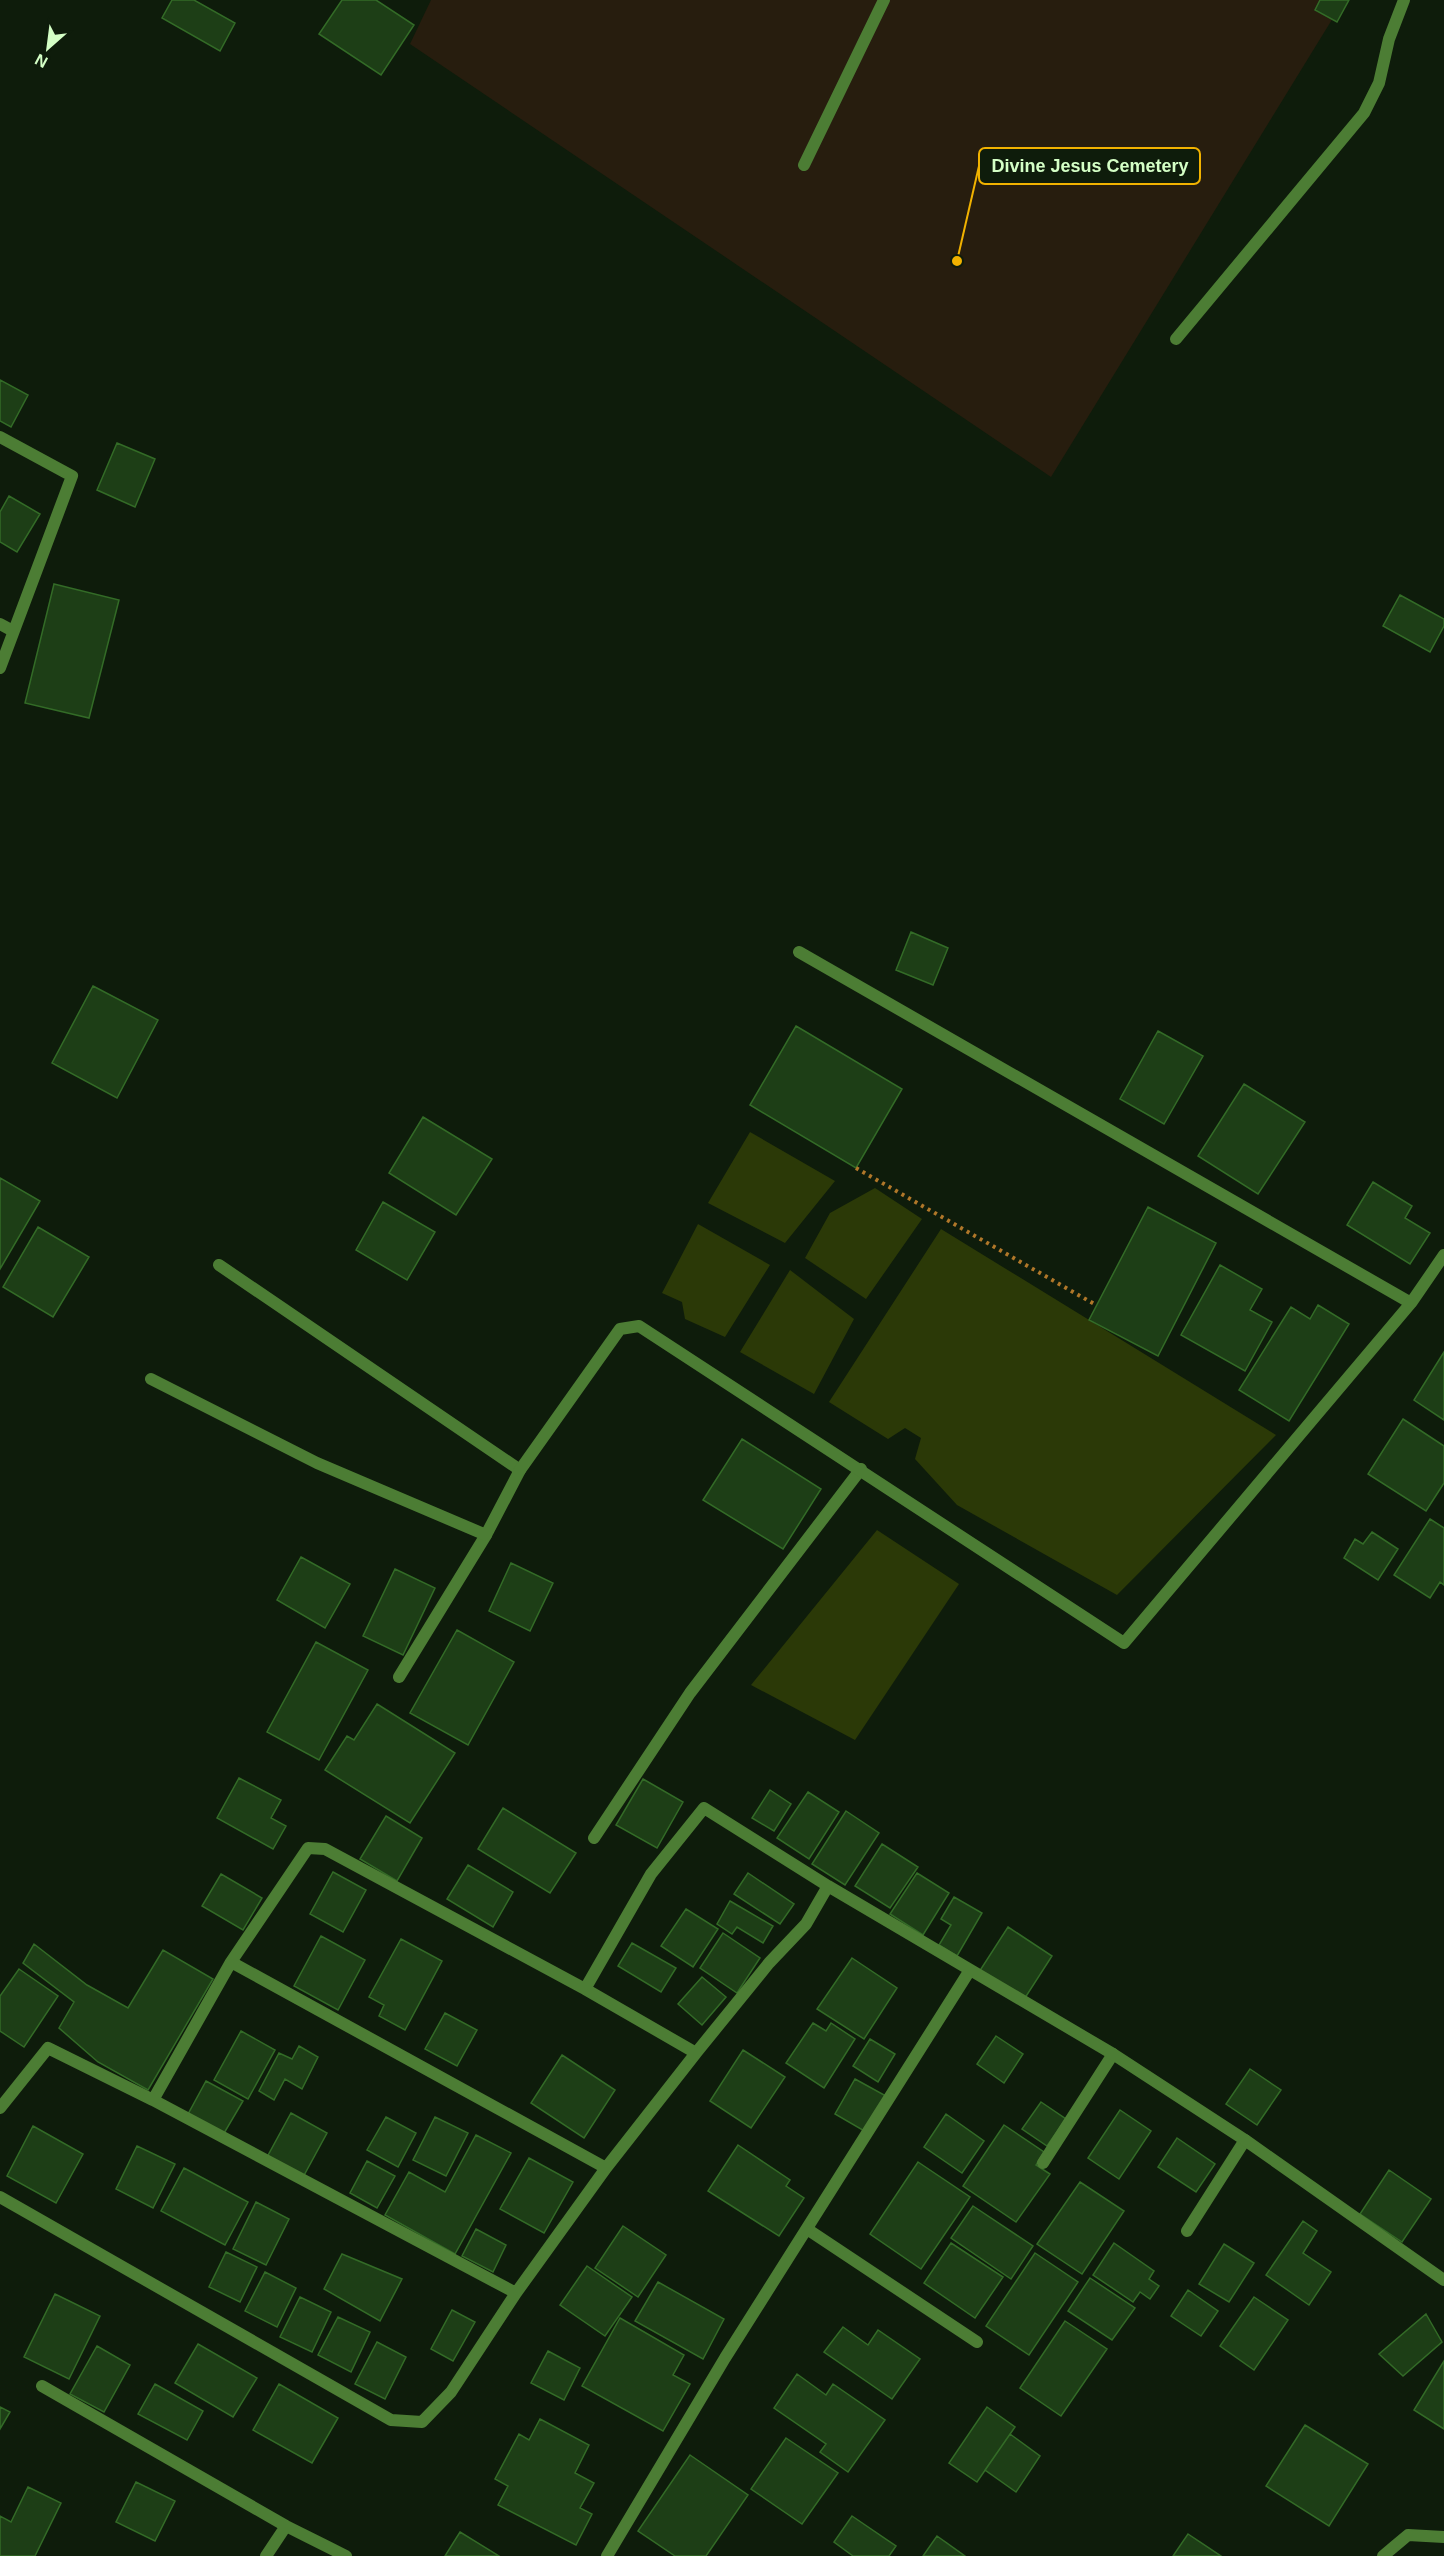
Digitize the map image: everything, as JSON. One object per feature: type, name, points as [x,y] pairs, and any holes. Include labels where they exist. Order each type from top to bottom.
[{"type":"street","points":[[804,165],[884,0]]},
{"type":"street","points":[[1176,339],[1364,113],[1379,83],[1389,39],[1404,0]]},
{"type":"street","points":[[0,437],[72,476],[0,668]]},
{"type":"street","points":[[0,624],[13,631]]},
{"type":"street","points":[[799,952],[1411,1303]]},
{"type":"street","points":[[399,1677],[486,1535],[520,1470],[620,1329],[639,1326],[861,1468],[1124,1643],[1411,1303],[1444,1255]]},
{"type":"street","points":[[219,1265],[520,1470]]},
{"type":"street","points":[[151,1379],[317,1463],[486,1535]]},
{"type":"street","points":[[594,1838],[690,1693],[861,1468]]},
{"type":"street","points":[[585,1989],[651,1874],[704,1808],[828,1886],[1113,2054],[1245,2140],[1444,2280]]},
{"type":"street","points":[[153,2100],[231,1962],[308,1848],[325,1849],[585,1989],[696,2053]]},
{"type":"street","points":[[0,2198],[391,2420],[422,2422],[451,2392],[516,2293],[606,2168],[769,1963],[806,1924],[828,1886]]},
{"type":"street","points":[[231,1962],[606,2168]]},
{"type":"street","points":[[607,2556],[725,2358],[970,1970]]},
{"type":"street","points":[[0,2108],[48,2048],[153,2100],[516,2293]]},
{"type":"street","points":[[1043,2163],[1113,2054]]},
{"type":"street","points":[[1187,2231],[1245,2140]]},
{"type":"street","points":[[807,2229],[977,2342]]},
{"type":"street","points":[[42,2386],[286,2526],[345,2556]]},
{"type":"street","points":[[266,2556],[286,2526]]},
{"type":"street","points":[[1383,2556],[1408,2535],[1444,2538]]},
{"type":"path","points":[[856,1168],[1096,1305]]},
{"type":"shaded area","points":[[431,0],[1344,0],[1051,477],[410,44]]},
{"type":"shaded area","points":[[750,1132],[835,1181],[785,1243],[708,1203]]},
{"type":"shaded area","points":[[875,1188],[922,1219],[866,1299],[805,1258],[830,1213]]},
{"type":"shaded area","points":[[698,1224],[770,1265],[725,1337],[685,1319],[682,1302],[662,1293]]},
{"type":"shaded area","points":[[941,1229],[1276,1435],[1117,1595],[957,1505],[915,1459],[921,1438],[905,1428],[888,1439],[829,1402]]},
{"type":"shaded area","points":[[790,1270],[854,1319],[814,1394],[740,1352]]},
{"type":"shaded area","points":[[877,1530],[959,1584],[855,1740],[751,1685]]},
{"type":"building","points":[[172,0],[194,0],[235,23],[220,51],[162,18]]},
{"type":"building","points":[[342,0],[376,0],[414,25],[381,75],[319,34]]},
{"type":"building","points":[[1320,0],[1349,0],[1337,22],[1315,10]]},
{"type":"building","points":[[0,380],[28,395],[11,427],[0,421]]},
{"type":"building","points":[[117,443],[155,459],[135,507],[97,490]]},
{"type":"building","points":[[9,496],[40,514],[17,552],[0,542],[0,512]]},
{"type":"building","points":[[54,584],[119,600],[89,718],[25,703]]},
{"type":"building","points":[[1400,595],[1444,619],[1444,626],[1430,652],[1383,626]]},
{"type":"building","points":[[911,932],[948,948],[933,985],[896,970]]},
{"type":"building","points":[[93,986],[158,1020],[117,1098],[52,1063]]},
{"type":"building","points":[[796,1026],[902,1089],[856,1168],[750,1105]]},
{"type":"building","points":[[1158,1031],[1203,1056],[1164,1124],[1120,1099]]},
{"type":"building","points":[[1244,1084],[1305,1122],[1258,1194],[1198,1156]]},
{"type":"building","points":[[423,1117],[492,1159],[456,1215],[389,1173]]},
{"type":"building","points":[[0,1178],[40,1201],[0,1269]]},
{"type":"building","points":[[1373,1182],[1412,1206],[1405,1218],[1430,1233],[1410,1264],[1347,1225]]},
{"type":"building","points":[[383,1202],[435,1232],[407,1280],[356,1250]]},
{"type":"building","points":[[1148,1207],[1216,1243],[1158,1356],[1089,1320]]},
{"type":"building","points":[[38,1227],[89,1257],[53,1317],[3,1287]]},
{"type":"building","points":[[1220,1265],[1262,1289],[1250,1310],[1272,1322],[1245,1371],[1181,1335]]},
{"type":"building","points":[[1318,1305],[1349,1324],[1289,1421],[1239,1390],[1291,1307],[1310,1319]]},
{"type":"building","points":[[1444,1352],[1444,1420],[1414,1400]]},
{"type":"building","points":[[1403,1419],[1444,1446],[1444,1483],[1426,1511],[1368,1474]]},
{"type":"building","points":[[742,1439],[821,1489],[783,1549],[703,1500]]},
{"type":"building","points":[[1430,1519],[1444,1528],[1444,1585],[1440,1582],[1430,1598],[1394,1575]]},
{"type":"building","points":[[1372,1532],[1398,1549],[1378,1580],[1344,1558],[1355,1539],[1363,1544]]},
{"type":"building","points":[[301,1557],[350,1584],[325,1628],[277,1600]]},
{"type":"building","points":[[511,1563],[553,1583],[530,1631],[489,1611]]},
{"type":"building","points":[[395,1569],[435,1588],[403,1655],[363,1636]]},
{"type":"building","points":[[457,1630],[514,1662],[468,1745],[410,1713]]},
{"type":"building","points":[[316,1642],[368,1670],[319,1760],[267,1732]]},
{"type":"building","points":[[377,1704],[455,1753],[410,1823],[325,1770],[347,1736],[354,1740]]},
{"type":"building","points":[[239,1778],[281,1800],[271,1818],[286,1826],[273,1849],[217,1818]]},
{"type":"building","points":[[643,1779],[683,1802],[657,1848],[616,1825]]},
{"type":"building","points":[[770,1790],[791,1804],[774,1831],[752,1818]]},
{"type":"building","points":[[808,1792],[839,1812],[809,1859],[777,1838]]},
{"type":"building","points":[[503,1808],[576,1853],[550,1893],[478,1849]]},
{"type":"building","points":[[846,1811],[879,1833],[845,1885],[812,1864]]},
{"type":"building","points":[[386,1816],[422,1838],[397,1881],[360,1859]]},
{"type":"building","points":[[882,1844],[918,1867],[890,1908],[855,1886]]},
{"type":"building","points":[[468,1865],[513,1892],[493,1927],[447,1899]]},
{"type":"building","points":[[333,1872],[366,1890],[343,1932],[310,1914]]},
{"type":"building","points":[[748,1873],[794,1904],[780,1924],[734,1894]]},
{"type":"building","points":[[917,1873],[949,1893],[923,1935],[890,1914]]},
{"type":"building","points":[[221,1874],[262,1898],[243,1930],[202,1906]]},
{"type":"building","points":[[954,1897],[982,1913],[957,1956],[939,1945],[951,1925],[941,1919]]},
{"type":"building","points":[[730,1901],[773,1926],[763,1943],[737,1927],[732,1934],[717,1924]]},
{"type":"building","points":[[686,1909],[718,1929],[693,1967],[661,1946]]},
{"type":"building","points":[[1008,1927],[1052,1956],[1023,2001],[979,1972]]},
{"type":"building","points":[[723,1933],[760,1958],[737,1993],[700,1968]]},
{"type":"building","points":[[321,1936],[365,1960],[338,2010],[294,1986]]},
{"type":"building","points":[[401,1939],[442,1961],[405,2030],[379,2016],[384,2005],[369,1997]]},
{"type":"building","points":[[632,1943],[676,1968],[661,1992],[618,1966]]},
{"type":"building","points":[[34,1944],[87,1985],[128,2008],[163,1950],[213,1979],[148,2090],[98,2062],[59,2028],[74,2002],[23,1963]]},
{"type":"building","points":[[852,1958],[897,1988],[864,2039],[817,2009]]},
{"type":"building","points":[[19,1969],[58,1996],[24,2047],[0,2031],[0,1996]]},
{"type":"building","points":[[702,1977],[726,1997],[702,2025],[678,2004]]},
{"type":"building","points":[[445,2013],[477,2030],[457,2066],[425,2049]]},
{"type":"building","points":[[813,2023],[826,2031],[831,2023],[855,2039],[824,2088],[786,2063]]},
{"type":"building","points":[[241,2031],[275,2050],[248,2099],[214,2080]]},
{"type":"building","points":[[996,2036],[1023,2054],[1004,2083],[977,2064]]},
{"type":"building","points":[[870,2039],[895,2054],[878,2082],[853,2066]]},
{"type":"building","points":[[299,2046],[318,2057],[302,2089],[285,2079],[274,2100],[259,2091],[279,2053],[292,2059]]},
{"type":"building","points":[[743,2050],[785,2077],[751,2128],[710,2101]]},
{"type":"building","points":[[562,2055],[615,2090],[584,2138],[531,2103]]},
{"type":"building","points":[[1250,2069],[1281,2090],[1257,2125],[1226,2104]]},
{"type":"building","points":[[855,2079],[886,2096],[866,2132],[835,2114]]},
{"type":"building","points":[[206,2081],[243,2101],[223,2135],[187,2116]]},
{"type":"building","points":[[1041,2102],[1066,2119],[1047,2146],[1022,2129]]},
{"type":"building","points":[[1120,2110],[1151,2131],[1119,2179],[1088,2158]]},
{"type":"building","points":[[291,2113],[327,2133],[302,2179],[266,2159]]},
{"type":"building","points":[[946,2114],[984,2141],[962,2173],[924,2147]]},
{"type":"building","points":[[386,2117],[416,2133],[398,2167],[367,2150]]},
{"type":"building","points":[[435,2117],[468,2133],[446,2176],[413,2160]]},
{"type":"building","points":[[1004,2125],[1044,2152],[1036,2165],[1050,2174],[1016,2222],[963,2186]]},
{"type":"building","points":[[33,2126],[83,2154],[56,2203],[7,2176]]},
{"type":"building","points":[[476,2135],[511,2153],[455,2254],[385,2215],[409,2172],[445,2192]]},
{"type":"building","points":[[1177,2138],[1215,2164],[1196,2192],[1158,2167]]},
{"type":"building","points":[[738,2145],[790,2180],[786,2186],[804,2198],[779,2236],[708,2191]]},
{"type":"building","points":[[137,2146],[175,2164],[153,2208],[116,2189]]},
{"type":"building","points":[[529,2158],[573,2182],[544,2233],[500,2209]]},
{"type":"building","points":[[367,2161],[395,2176],[377,2208],[350,2193]]},
{"type":"building","points":[[918,2162],[970,2197],[921,2269],[870,2234]]},
{"type":"building","points":[[184,2168],[248,2202],[225,2245],[161,2211]]},
{"type":"building","points":[[1389,2170],[1431,2199],[1402,2242],[1360,2214]]},
{"type":"building","points":[[1080,2182],[1124,2211],[1082,2274],[1037,2244]]},
{"type":"building","points":[[256,2202],[289,2219],[266,2265],[233,2249]]},
{"type":"building","points":[[973,2206],[1033,2246],[1011,2279],[951,2238]]},
{"type":"building","points":[[1303,2221],[1317,2231],[1303,2253],[1331,2272],[1309,2305],[1266,2275]]},
{"type":"building","points":[[623,2226],[666,2255],[638,2297],[595,2268]]},
{"type":"building","points":[[476,2229],[506,2245],[493,2272],[462,2256]]},
{"type":"building","points":[[951,2243],[1003,2277],[975,2318],[924,2283]]},
{"type":"building","points":[[1114,2243],[1154,2271],[1149,2279],[1159,2286],[1150,2299],[1140,2292],[1133,2302],[1093,2275]]},
{"type":"building","points":[[1224,2244],[1254,2263],[1229,2302],[1199,2284]]},
{"type":"building","points":[[226,2252],[257,2267],[240,2302],[209,2287]]},
{"type":"building","points":[[1035,2253],[1078,2282],[1029,2355],[986,2326]]},
{"type":"building","points":[[342,2254],[402,2279],[380,2321],[324,2289]]},
{"type":"building","points":[[587,2266],[632,2297],[605,2336],[560,2305]]},
{"type":"building","points":[[265,2272],[296,2288],[277,2327],[245,2311]]},
{"type":"building","points":[[1090,2278],[1135,2308],[1112,2340],[1068,2311]]},
{"type":"building","points":[[658,2282],[724,2319],[703,2359],[635,2321]]},
{"type":"building","points":[[1188,2290],[1218,2311],[1201,2336],[1171,2316]]},
{"type":"building","points":[[55,2294],[100,2316],[69,2379],[24,2357]]},
{"type":"building","points":[[300,2297],[331,2312],[312,2352],[280,2337]]},
{"type":"building","points":[[1254,2297],[1288,2320],[1254,2370],[1220,2346]]},
{"type":"building","points":[[452,2310],[475,2322],[453,2361],[431,2349]]},
{"type":"building","points":[[1426,2314],[1442,2342],[1403,2376],[1379,2354]]},
{"type":"building","points":[[338,2317],[370,2332],[351,2372],[318,2355]]},
{"type":"building","points":[[620,2318],[684,2355],[673,2375],[690,2384],[663,2431],[582,2386]]},
{"type":"building","points":[[1065,2321],[1107,2349],[1061,2416],[1020,2388]]},
{"type":"building","points":[[843,2327],[868,2345],[878,2330],[920,2359],[892,2399],[824,2352]]},
{"type":"building","points":[[377,2342],[406,2357],[385,2399],[355,2384]]},
{"type":"building","points":[[198,2344],[257,2378],[233,2417],[175,2383]]},
{"type":"building","points":[[97,2346],[130,2365],[104,2412],[70,2394]]},
{"type":"building","points":[[548,2351],[580,2368],[564,2400],[531,2383]]},
{"type":"building","points":[[1444,2361],[1444,2429],[1414,2410]]},
{"type":"building","points":[[797,2374],[826,2395],[833,2384],[885,2420],[848,2472],[820,2452],[826,2444],[774,2408]]},
{"type":"building","points":[[155,2384],[203,2411],[187,2440],[138,2414]]},
{"type":"building","points":[[279,2384],[338,2418],[312,2463],[253,2430]]},
{"type":"building","points":[[0,2407],[10,2412],[0,2429]]},
{"type":"building","points":[[987,2407],[1015,2427],[977,2482],[949,2463]]},
{"type":"building","points":[[540,2419],[589,2445],[575,2473],[594,2483],[580,2508],[592,2514],[576,2545],[498,2505],[508,2486],[495,2479],[519,2434],[529,2440]]},
{"type":"building","points":[[1305,2425],[1368,2464],[1329,2526],[1266,2486]]},
{"type":"building","points":[[1010,2434],[1040,2456],[1016,2492],[985,2470]]},
{"type":"building","points":[[786,2438],[838,2473],[802,2524],[751,2489]]},
{"type":"building","points":[[690,2455],[748,2495],[706,2556],[675,2556],[638,2531]]},
{"type":"building","points":[[136,2482],[175,2501],[155,2541],[116,2522]]},
{"type":"building","points":[[28,2487],[61,2503],[35,2556],[0,2556],[0,2516],[11,2522]]},
{"type":"building","points":[[852,2516],[896,2546],[889,2556],[853,2556],[834,2542]]},
{"type":"building","points":[[460,2532],[499,2556],[445,2556]]},
{"type":"building","points":[[1188,2534],[1221,2556],[1173,2556]]},
{"type":"building","points":[[937,2536],[965,2556],[923,2556]]},
{"type":"place","name":"Divine Jesus Cemetery","points":[[957,261]]}]
